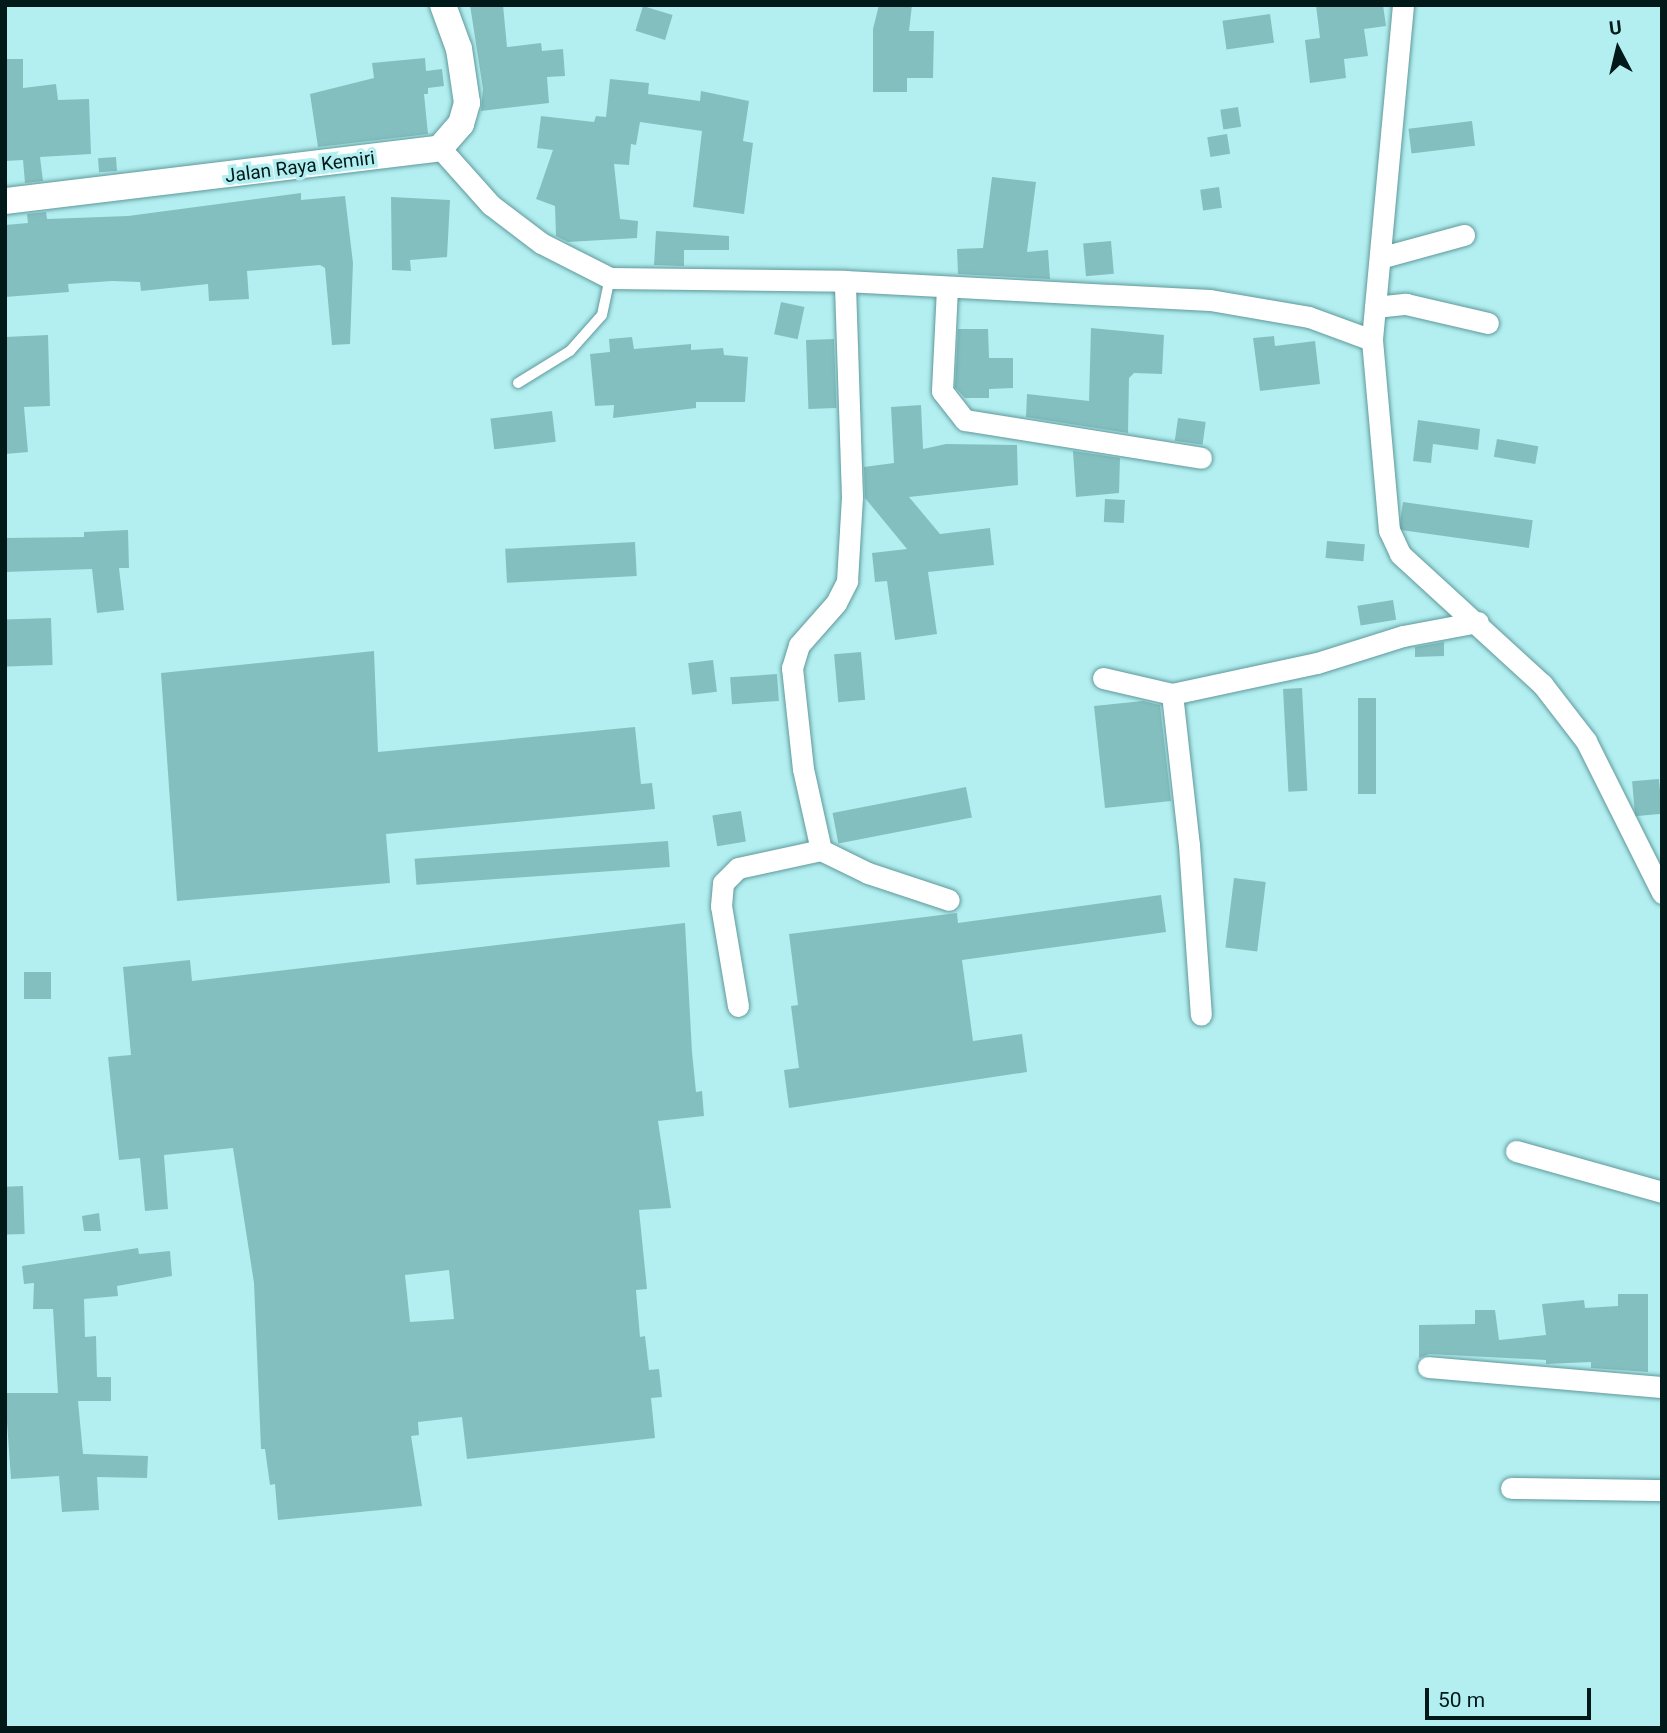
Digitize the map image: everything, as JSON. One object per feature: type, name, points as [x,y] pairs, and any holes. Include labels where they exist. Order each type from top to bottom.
[{"type":"street","points":[[443,5],[459,49],[467,103],[461,124],[440,148],[491,205],[541,243],[610,278],[845,281],[1210,300],[1309,317],[1372,340]]},
{"type":"street","points":[[1403,5],[1383,257],[1372,340],[1389,530],[1400,554],[1478,622],[1542,684],[1586,741],[1662,893]]},
{"type":"street","name":"Jalan Raya Kemiri","points":[[5,201],[440,148]]},
{"type":"street","points":[[1383,257],[1464,235]]},
{"type":"street","points":[[821,850],[803,769],[792,668],[799,645],[836,603],[847,581],[852,497],[845,281]]},
{"type":"street","points":[[947,288],[942,391],[965,420],[1201,457]]},
{"type":"street","points":[[1375,307],[1406,304],[1488,323]]},
{"type":"street","points":[[1103,678],[1172,694],[1317,663],[1403,636],[1478,622]]},
{"type":"street","points":[[1172,694],[1189,845],[1201,1015]]},
{"type":"street","points":[[738,1006],[721,906],[723,883],[738,869],[821,850],[868,873],[949,900]]},
{"type":"street","points":[[1516,1151],[1662,1192]]},
{"type":"street","points":[[1428,1367],[1662,1387]]},
{"type":"street","points":[[1511,1488],[1662,1490]]},
{"type":"lane","points":[[518,383],[570,351],[602,315],[610,278]]},
{"type":"building","points":[[470,5],[503,5],[507,47],[541,43],[542,51],[563,49],[565,76],[547,77],[549,103],[481,111],[483,89]]},
{"type":"building","points":[[879,5],[912,5],[909,31],[934,31],[933,78],[907,78],[907,92],[873,92],[873,29]]},
{"type":"building","points":[[1316,5],[1383,5],[1386,26],[1364,29],[1368,56],[1344,59],[1346,78],[1310,83],[1305,40],[1320,38]]},
{"type":"building","points":[[643,6],[673,15],[665,40],[635,31]]},
{"type":"building","points":[[1270,14],[1274,43],[1227,49],[1222,21]]},
{"type":"building","points":[[425,58],[426,71],[442,69],[444,86],[428,88],[428,94],[424,94],[428,134],[318,147],[310,94],[374,78],[372,63]]},
{"type":"building","points":[[5,59],[23,59],[23,88],[56,84],[58,100],[89,99],[91,154],[40,157],[43,181],[25,183],[23,160],[5,161]]},
{"type":"building","points":[[610,79],[649,83],[648,94],[700,101],[701,91],[749,101],[743,141],[753,143],[744,214],[693,207],[702,131],[640,122],[636,145],[631,144],[629,165],[614,164],[620,219],[638,221],[637,238],[568,242],[556,236],[555,206],[536,199],[553,150],[537,148],[541,116],[594,122],[596,116],[606,117]]},
{"type":"building","points":[[1238,107],[1241,127],[1223,130],[1220,110]]},
{"type":"building","points":[[1472,121],[1475,146],[1412,154],[1408,129]]},
{"type":"building","points":[[1227,134],[1230,154],[1210,157],[1207,137]]},
{"type":"building","points":[[116,157],[117,171],[99,172],[98,158]]},
{"type":"building","points":[[992,177],[1036,182],[1027,252],[1048,250],[1050,279],[958,274],[957,249],[983,248]]},
{"type":"building","points":[[1219,187],[1222,208],[1203,210],[1200,190]]},
{"type":"building","points":[[301,193],[301,200],[345,196],[353,263],[350,344],[332,345],[325,268],[320,265],[247,271],[249,299],[209,301],[208,284],[141,291],[140,282],[112,281],[68,284],[69,292],[5,297],[5,225],[28,223],[27,214],[46,212],[47,219],[128,216]]},
{"type":"building","points":[[391,197],[450,200],[447,257],[410,260],[411,271],[392,270]]},
{"type":"building","points":[[656,231],[729,236],[729,250],[684,250],[684,266],[654,265]]},
{"type":"building","points":[[1111,241],[1114,274],[1086,276],[1083,243]]},
{"type":"building","points":[[781,302],[804,307],[798,339],[774,334]]},
{"type":"building","points":[[1091,328],[1164,335],[1162,374],[1134,373],[1129,378],[1128,433],[1026,417],[1027,394],[1089,401]]},
{"type":"building","points":[[958,329],[988,329],[989,358],[1013,358],[1013,388],[989,389],[989,398],[965,398],[955,387]]},
{"type":"building","points":[[48,335],[50,406],[24,407],[28,452],[5,454],[5,337]]},
{"type":"building","points":[[1274,336],[1275,346],[1315,341],[1320,384],[1260,391],[1253,338]]},
{"type":"building","points":[[632,337],[634,349],[691,344],[691,350],[723,348],[724,355],[748,357],[745,402],[696,402],[696,408],[613,418],[614,405],[595,406],[590,354],[610,352],[609,339]]},
{"type":"building","points":[[834,339],[836,408],[808,409],[806,340]]},
{"type":"building","points":[[921,405],[923,449],[946,444],[1017,445],[1018,485],[909,497],[940,534],[990,528],[994,565],[928,572],[937,634],[895,640],[887,581],[875,582],[872,553],[907,549],[865,498],[864,467],[894,463],[891,407]]},
{"type":"building","points":[[552,411],[556,442],[494,449],[490,419]]},
{"type":"building","points":[[1178,418],[1206,422],[1203,445],[1175,441]]},
{"type":"building","points":[[1418,420],[1480,429],[1478,450],[1433,444],[1431,463],[1413,461]]},
{"type":"building","points":[[1497,439],[1538,446],[1535,464],[1494,457]]},
{"type":"building","points":[[1073,451],[1120,458],[1119,493],[1076,497]]},
{"type":"building","points":[[1105,499],[1125,500],[1124,523],[1104,522]]},
{"type":"building","points":[[1403,502],[1533,520],[1529,548],[1399,530]]},
{"type":"building","points":[[128,530],[129,568],[119,568],[124,610],[97,613],[92,569],[5,572],[5,538],[84,537],[84,532]]},
{"type":"building","points":[[1327,541],[1365,544],[1363,561],[1326,558]]},
{"type":"building","points":[[635,542],[637,576],[507,583],[505,549]]},
{"type":"building","points":[[1393,600],[1396,620],[1361,625],[1357,606]]},
{"type":"building","points":[[51,618],[53,665],[7,667],[5,620]]},
{"type":"building","points":[[1444,642],[1444,656],[1415,657],[1415,647]]},
{"type":"building","points":[[374,651],[378,752],[635,727],[641,784],[652,783],[655,809],[386,834],[390,883],[177,901],[161,673]]},
{"type":"building","points":[[861,652],[865,700],[838,702],[834,654]]},
{"type":"building","points":[[713,660],[717,692],[692,695],[688,663]]},
{"type":"building","points":[[777,674],[779,701],[732,704],[730,677]]},
{"type":"building","points":[[1302,688],[1307,791],[1288,792],[1283,689]]},
{"type":"building","points":[[1358,698],[1376,698],[1376,794],[1358,794]]},
{"type":"building","points":[[1143,701],[1160,705],[1171,801],[1105,808],[1094,706]]},
{"type":"building","points":[[1659,779],[1662,814],[1635,816],[1632,781]]},
{"type":"building","points":[[966,787],[972,817],[838,843],[832,813]]},
{"type":"building","points":[[741,811],[746,842],[717,846],[712,816]]},
{"type":"building","points":[[668,841],[670,867],[416,885],[415,859]]},
{"type":"building","points":[[1234,878],[1266,882],[1257,951],[1225,947]]},
{"type":"building","points":[[1161,895],[1166,932],[962,960],[973,1041],[1022,1034],[1027,1072],[789,1108],[784,1070],[799,1068],[791,1006],[798,1005],[789,934],[957,913],[958,923]]},
{"type":"building","points":[[685,923],[692,1052],[696,1092],[702,1091],[704,1116],[658,1121],[671,1208],[639,1210],[647,1289],[636,1290],[640,1337],[645,1336],[649,1370],[659,1369],[662,1397],[651,1398],[655,1438],[467,1459],[462,1417],[418,1422],[419,1435],[411,1436],[422,1506],[278,1520],[275,1484],[270,1485],[265,1449],[261,1449],[254,1283],[233,1148],[164,1155],[168,1209],[145,1211],[140,1158],[119,1160],[108,1057],[131,1055],[123,967],[190,960],[192,981]],"holes":[[[449,1270],[454,1319],[410,1322],[405,1275]]]},
{"type":"building","points":[[24,972],[51,972],[51,999],[24,999]]},
{"type":"building","points":[[23,1186],[25,1234],[7,1235],[5,1187]]},
{"type":"building","points":[[99,1213],[101,1231],[84,1231],[82,1216]]},
{"type":"building","points":[[138,1248],[139,1254],[170,1251],[172,1276],[117,1286],[118,1296],[84,1299],[85,1337],[96,1336],[97,1377],[111,1377],[111,1401],[78,1401],[83,1454],[148,1456],[147,1478],[97,1477],[99,1510],[62,1512],[59,1476],[11,1479],[5,1393],[58,1393],[53,1309],[33,1309],[34,1283],[24,1284],[22,1266]]},
{"type":"building","points":[[1618,1294],[1648,1294],[1648,1372],[1591,1368],[1591,1362],[1546,1364],[1546,1360],[1429,1354],[1419,1358],[1419,1325],[1475,1324],[1475,1310],[1495,1310],[1499,1340],[1546,1335],[1542,1304],[1584,1300],[1585,1308],[1618,1306]]}]
